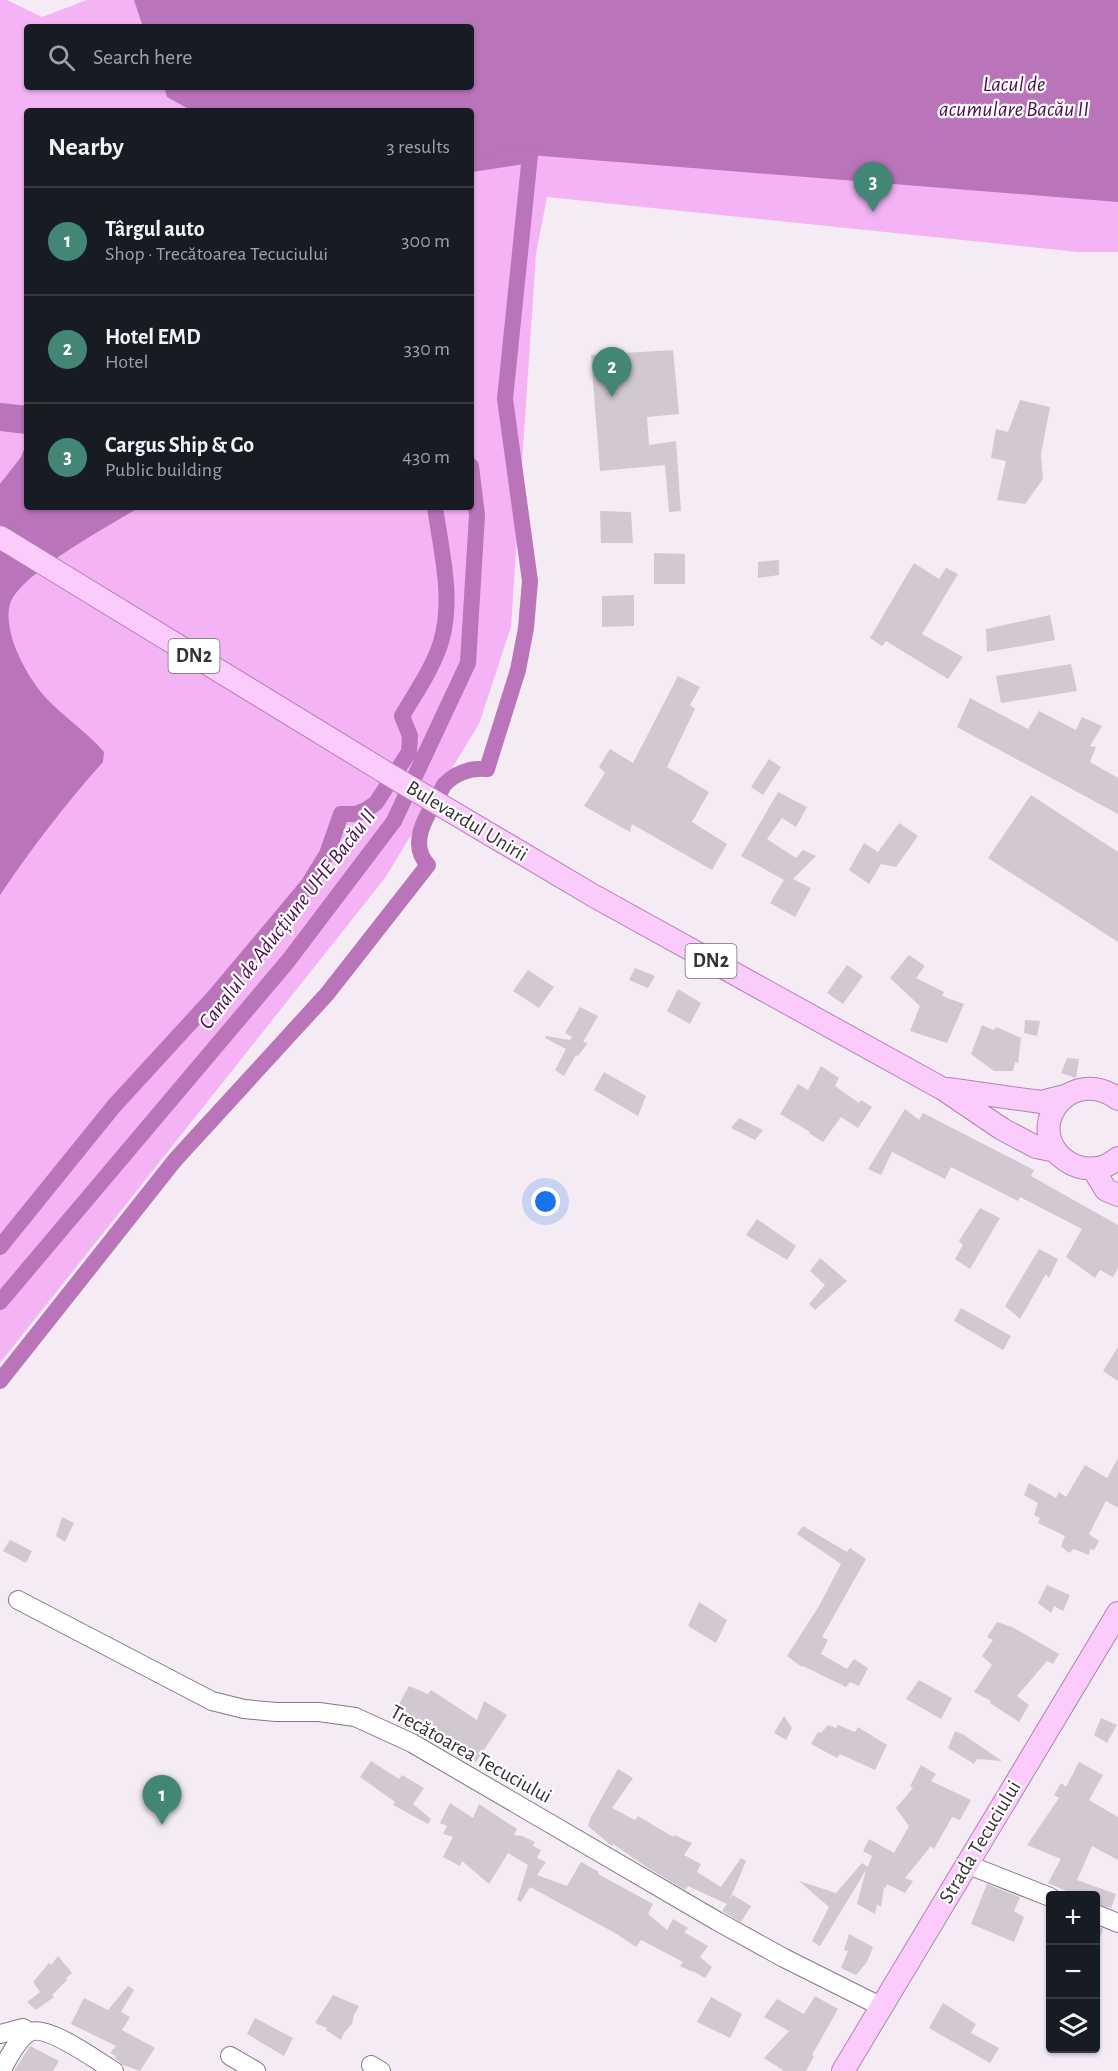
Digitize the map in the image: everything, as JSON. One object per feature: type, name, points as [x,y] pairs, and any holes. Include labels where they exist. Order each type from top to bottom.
[{"type":"main road","name":"Bulevardul Unirii","points":[[0,537],[594,896],[943,1089],[1002,1129],[1036,1147],[1056,1151]]},
{"type":"main road","name":"DN2","points":[[1065,1096],[1075,1090],[1086,1088],[1098,1088],[1115,1094]]},
{"type":"main road","name":"Bulevardul Unirii","points":[[943,1089],[1041,1102],[1065,1096]]},
{"type":"main road","points":[[1056,1151],[1049,1128],[1056,1105],[1065,1096]]},
{"type":"main road","name":"DN2","points":[[1056,1151],[1066,1162],[1078,1168],[1093,1169]]},
{"type":"main road","points":[[1118,1158],[1103,1168],[1093,1169],[1106,1190],[1118,1195]]},
{"type":"main road","name":"Strada Tecuciului","points":[[843,2071],[1118,1614]]},
{"type":"street","name":"Trecătoarea Tecuciului","points":[[18,1600],[212,1701],[244,1709],[319,1712],[355,1717],[412,1743],[717,1921],[784,1958],[882,2007]]},
{"type":"street","points":[[966,1864],[1046,1895]]},
{"type":"street","points":[[1100,1916],[1118,1923]]},
{"type":"street","points":[[0,2034],[23,2028],[52,2034],[114,2071]]},
{"type":"street","points":[[1,2071],[22,2038],[34,2031]]},
{"type":"street","points":[[230,2056],[256,2071]]},
{"type":"shaded area","points":[[0,0],[7,0],[42,17],[87,0],[1118,0],[1118,252],[1078,252],[547,197],[536,254],[511,627],[479,724],[385,878],[0,1363]]},
{"type":"water","name":"Lacul de acumulare Bacău II","points":[[134,0],[1118,0],[1118,202],[530,155],[474,163],[474,108],[187,108],[167,97],[165,90],[474,90],[474,24],[142,24]]},
{"type":"water","points":[[24,450],[24,510],[135,510],[48,565],[17,592],[10,604],[9,616],[13,642],[32,680],[47,699],[104,752],[103,762],[49,827],[0,895],[0,484],[21,457]]},
{"type":"building","points":[[673,350],[679,414],[647,417],[649,445],[676,441],[681,511],[669,512],[665,465],[600,471],[591,355]]},
{"type":"building","points":[[1020,400],[1050,407],[1041,454],[1043,479],[1025,504],[997,500],[1006,461],[991,458],[996,429],[1008,432]]},
{"type":"building","points":[[600,511],[631,512],[633,543],[601,543]]},
{"type":"building","points":[[654,553],[685,554],[685,584],[654,584]]},
{"type":"building","points":[[779,560],[779,575],[758,578],[758,562]]},
{"type":"building","points":[[914,563],[939,579],[946,568],[958,574],[922,634],[963,657],[948,679],[886,641],[882,646],[870,638]]},
{"type":"building","points":[[634,595],[634,626],[602,627],[602,596]]},
{"type":"building","points":[[1050,615],[1055,640],[987,652],[986,629]]},
{"type":"building","points":[[1071,664],[1077,691],[1001,703],[996,676]]},
{"type":"building","points":[[678,676],[700,687],[690,705],[695,709],[667,767],[709,792],[692,822],[727,844],[712,870],[632,824],[630,832],[584,806],[605,773],[599,767],[610,749],[633,763]]},
{"type":"building","points":[[970,698],[1028,729],[1039,711],[1076,730],[1082,717],[1102,726],[1090,746],[1096,747],[1090,762],[1118,778],[1118,814],[957,727]]},
{"type":"building","points":[[769,759],[781,767],[763,795],[751,787]]},
{"type":"building","points":[[778,792],[807,807],[796,827],[782,818],[767,839],[796,858],[803,850],[816,856],[793,879],[811,888],[795,917],[770,903],[784,880],[741,856]]},
{"type":"building","points":[[1031,795],[1118,852],[1118,942],[988,858]]},
{"type":"building","points":[[899,823],[918,836],[896,867],[881,864],[869,884],[849,870],[864,843],[878,852]]},
{"type":"building","points":[[909,955],[925,966],[916,978],[944,992],[942,996],[964,1004],[947,1043],[910,1031],[920,1006],[890,978]]},
{"type":"building","points":[[847,965],[863,976],[843,1004],[827,993]]},
{"type":"building","points":[[635,968],[655,976],[648,988],[629,980]]},
{"type":"building","points":[[528,970],[554,987],[539,1008],[513,991]]},
{"type":"building","points":[[678,989],[701,1003],[690,1024],[667,1011]]},
{"type":"building","points":[[580,1007],[598,1016],[583,1042],[588,1043],[578,1056],[576,1055],[564,1076],[555,1070],[566,1049],[545,1038],[546,1036],[570,1040],[572,1037],[565,1033]]},
{"type":"building","points":[[1025,1020],[1040,1021],[1037,1036],[1024,1033]]},
{"type":"building","points":[[982,1025],[993,1030],[997,1027],[1021,1038],[1018,1063],[1015,1062],[1013,1071],[994,1071],[971,1054]]},
{"type":"building","points":[[1067,1058],[1079,1059],[1076,1078],[1061,1073]]},
{"type":"building","points":[[821,1066],[839,1078],[835,1086],[859,1103],[861,1100],[872,1107],[858,1128],[841,1117],[823,1142],[780,1114],[798,1084],[808,1090]]},
{"type":"building","points":[[604,1072],[646,1096],[638,1116],[594,1090]]},
{"type":"building","points":[[905,1109],[919,1120],[923,1113],[1034,1170],[1031,1176],[1118,1225],[1118,1268],[1113,1277],[1100,1270],[1095,1278],[1066,1257],[1082,1229],[1020,1197],[1018,1201],[951,1167],[945,1179],[892,1152],[881,1175],[868,1169]]},
{"type":"building","points":[[739,1118],[763,1130],[755,1140],[731,1128]]},
{"type":"building","points":[[980,1208],[1000,1218],[970,1269],[955,1259],[963,1245],[959,1241]]},
{"type":"building","points":[[757,1219],[796,1246],[787,1260],[746,1235]]},
{"type":"building","points":[[1039,1249],[1058,1259],[1049,1278],[1046,1274],[1020,1319],[1005,1306]]},
{"type":"building","points":[[820,1258],[847,1281],[815,1310],[809,1304],[825,1285],[810,1271]]},
{"type":"building","points":[[961,1308],[1011,1336],[1003,1350],[954,1321]]},
{"type":"building","points":[[1118,1347],[1118,1381],[1103,1371]]},
{"type":"building","points":[[1118,1458],[1118,1508],[1106,1501],[1089,1534],[1099,1541],[1094,1550],[1090,1549],[1089,1555],[1074,1549],[1069,1553],[1061,1546],[1065,1536],[1038,1523],[1040,1518],[1034,1515],[1038,1503],[1024,1495],[1029,1483],[1056,1498],[1059,1492],[1066,1497],[1085,1465],[1107,1478]]},
{"type":"building","points":[[62,1517],[74,1523],[65,1542],[56,1536]]},
{"type":"building","points":[[803,1526],[847,1552],[850,1548],[866,1559],[822,1637],[828,1640],[821,1654],[847,1669],[854,1659],[868,1668],[859,1686],[850,1682],[846,1687],[802,1667],[787,1656],[819,1606],[841,1564],[797,1534]]},
{"type":"building","points":[[10,1540],[32,1551],[26,1563],[3,1551]]},
{"type":"building","points":[[1047,1585],[1070,1595],[1063,1611],[1054,1606],[1051,1613],[1038,1603]]},
{"type":"building","points":[[699,1602],[727,1620],[716,1643],[688,1626]]},
{"type":"building","points":[[997,1622],[1012,1627],[1059,1654],[1053,1664],[1047,1661],[1017,1696],[1029,1705],[1019,1722],[990,1703],[991,1701],[974,1692],[992,1665],[982,1656],[993,1640],[987,1637]]},
{"type":"building","points":[[919,1680],[952,1698],[941,1719],[906,1699]]},
{"type":"building","points":[[409,1686],[428,1694],[431,1690],[477,1720],[484,1701],[507,1715],[476,1762],[409,1719],[407,1724],[393,1715]]},
{"type":"building","points":[[784,1716],[792,1728],[786,1740],[774,1733]]},
{"type":"building","points":[[1101,1718],[1117,1725],[1107,1743],[1094,1735]]},
{"type":"building","points":[[828,1725],[836,1728],[838,1725],[855,1732],[858,1727],[887,1745],[875,1770],[840,1754],[837,1758],[811,1744],[818,1732],[821,1733]]},
{"type":"building","points":[[955,1731],[1002,1761],[977,1759],[974,1764],[948,1748]]},
{"type":"building","points":[[371,1761],[399,1779],[402,1775],[424,1788],[413,1804],[431,1819],[428,1824],[393,1805],[395,1802],[360,1777]]},
{"type":"building","points":[[1079,1762],[1103,1775],[1089,1800],[1118,1817],[1118,1860],[1092,1846],[1077,1880],[1116,1894],[1111,1908],[1100,1905],[1100,1891],[1066,1891],[1048,1883],[1061,1859],[1027,1845],[1059,1798],[1054,1795],[1061,1783],[1066,1787]]},
{"type":"building","points":[[921,1765],[936,1774],[931,1781],[971,1800],[960,1820],[952,1817],[934,1849],[931,1846],[905,1878],[913,1881],[905,1893],[887,1884],[886,1888],[884,1887],[881,1907],[877,1904],[875,1914],[857,1904],[866,1870],[820,1946],[812,1941],[829,1907],[799,1881],[836,1893],[862,1863],[868,1867],[872,1856],[863,1851],[869,1839],[894,1853],[909,1826],[896,1808],[913,1788],[910,1786]]},
{"type":"building","points":[[618,1769],[633,1778],[612,1808],[635,1820],[638,1816],[673,1837],[674,1835],[692,1843],[684,1855],[701,1864],[697,1872],[721,1887],[741,1858],[746,1861],[730,1899],[733,1895],[751,1906],[741,1922],[722,1911],[727,1904],[688,1886],[685,1890],[613,1844],[612,1846],[588,1826]]},
{"type":"building","points":[[450,1803],[473,1818],[479,1804],[517,1829],[514,1835],[535,1842],[533,1846],[541,1850],[537,1858],[546,1862],[537,1875],[567,1886],[581,1862],[653,1904],[648,1914],[667,1930],[673,1919],[688,1928],[684,1932],[708,1946],[700,1957],[712,1967],[705,1978],[680,1966],[683,1962],[641,1940],[636,1947],[617,1934],[530,1887],[521,1902],[517,1900],[528,1865],[508,1853],[489,1884],[462,1861],[460,1866],[443,1857],[453,1837],[443,1834],[447,1826],[440,1823]]},
{"type":"building","points":[[987,1884],[1020,1897],[1014,1911],[1024,1917],[1014,1942],[971,1924]]},
{"type":"building","points":[[849,1934],[873,1947],[867,1962],[856,1975],[841,1968],[848,1951],[844,1950]]},
{"type":"building","points":[[58,1956],[72,1973],[52,1995],[54,1997],[36,2010],[27,2002],[40,1992],[33,1982]]},
{"type":"building","points":[[128,1986],[134,1990],[121,2012],[130,2017],[122,2030],[155,2048],[140,2071],[123,2065],[115,2058],[116,2056],[110,2053],[116,2046],[71,2024],[84,1998],[108,2010]]},
{"type":"building","points":[[333,1995],[359,2006],[352,2024],[341,2040],[326,2030],[327,2028],[315,2023]]},
{"type":"building","points":[[815,1996],[838,2009],[812,2055],[814,2056],[806,2071],[784,2071],[764,2058],[789,2031],[764,2017],[777,1999],[804,2014]]},
{"type":"building","points":[[711,1997],[742,2014],[730,2038],[697,2022]]},
{"type":"building","points":[[943,2003],[976,2024],[971,2033],[999,2048],[990,2063],[929,2028]]},
{"type":"building","points":[[255,2018],[293,2038],[284,2056],[247,2034]]},
{"type":"building","points":[[30,2046],[59,2061],[53,2071],[14,2071]]},
{"type":"waterway","points":[[0,1381],[175,1160],[327,994],[428,865],[419,846],[420,835],[444,785],[453,777],[464,772],[487,769],[518,670],[526,628],[530,581],[505,399],[530,155],[474,164]]},
{"type":"waterway","points":[[0,417],[24,420]]},
{"type":"waterway","name":"Canalul de Aducțiune UHE Bacău II","points":[[0,1302],[288,961],[394,821],[468,663],[477,515],[474,490]]},
{"type":"waterway","points":[[0,1247],[114,1106],[214,997],[308,885],[327,854],[341,814],[356,814],[376,803],[409,752],[410,736],[402,716],[434,661],[445,625],[445,574],[435,510]]},
{"type":"place","name":"Cargus Ship & Go","points":[[873,212]]},
{"type":"place","name":"Hotel EMD","points":[[612,397]]},
{"type":"place","name":"Târgul auto","points":[[162,1825]]}]
